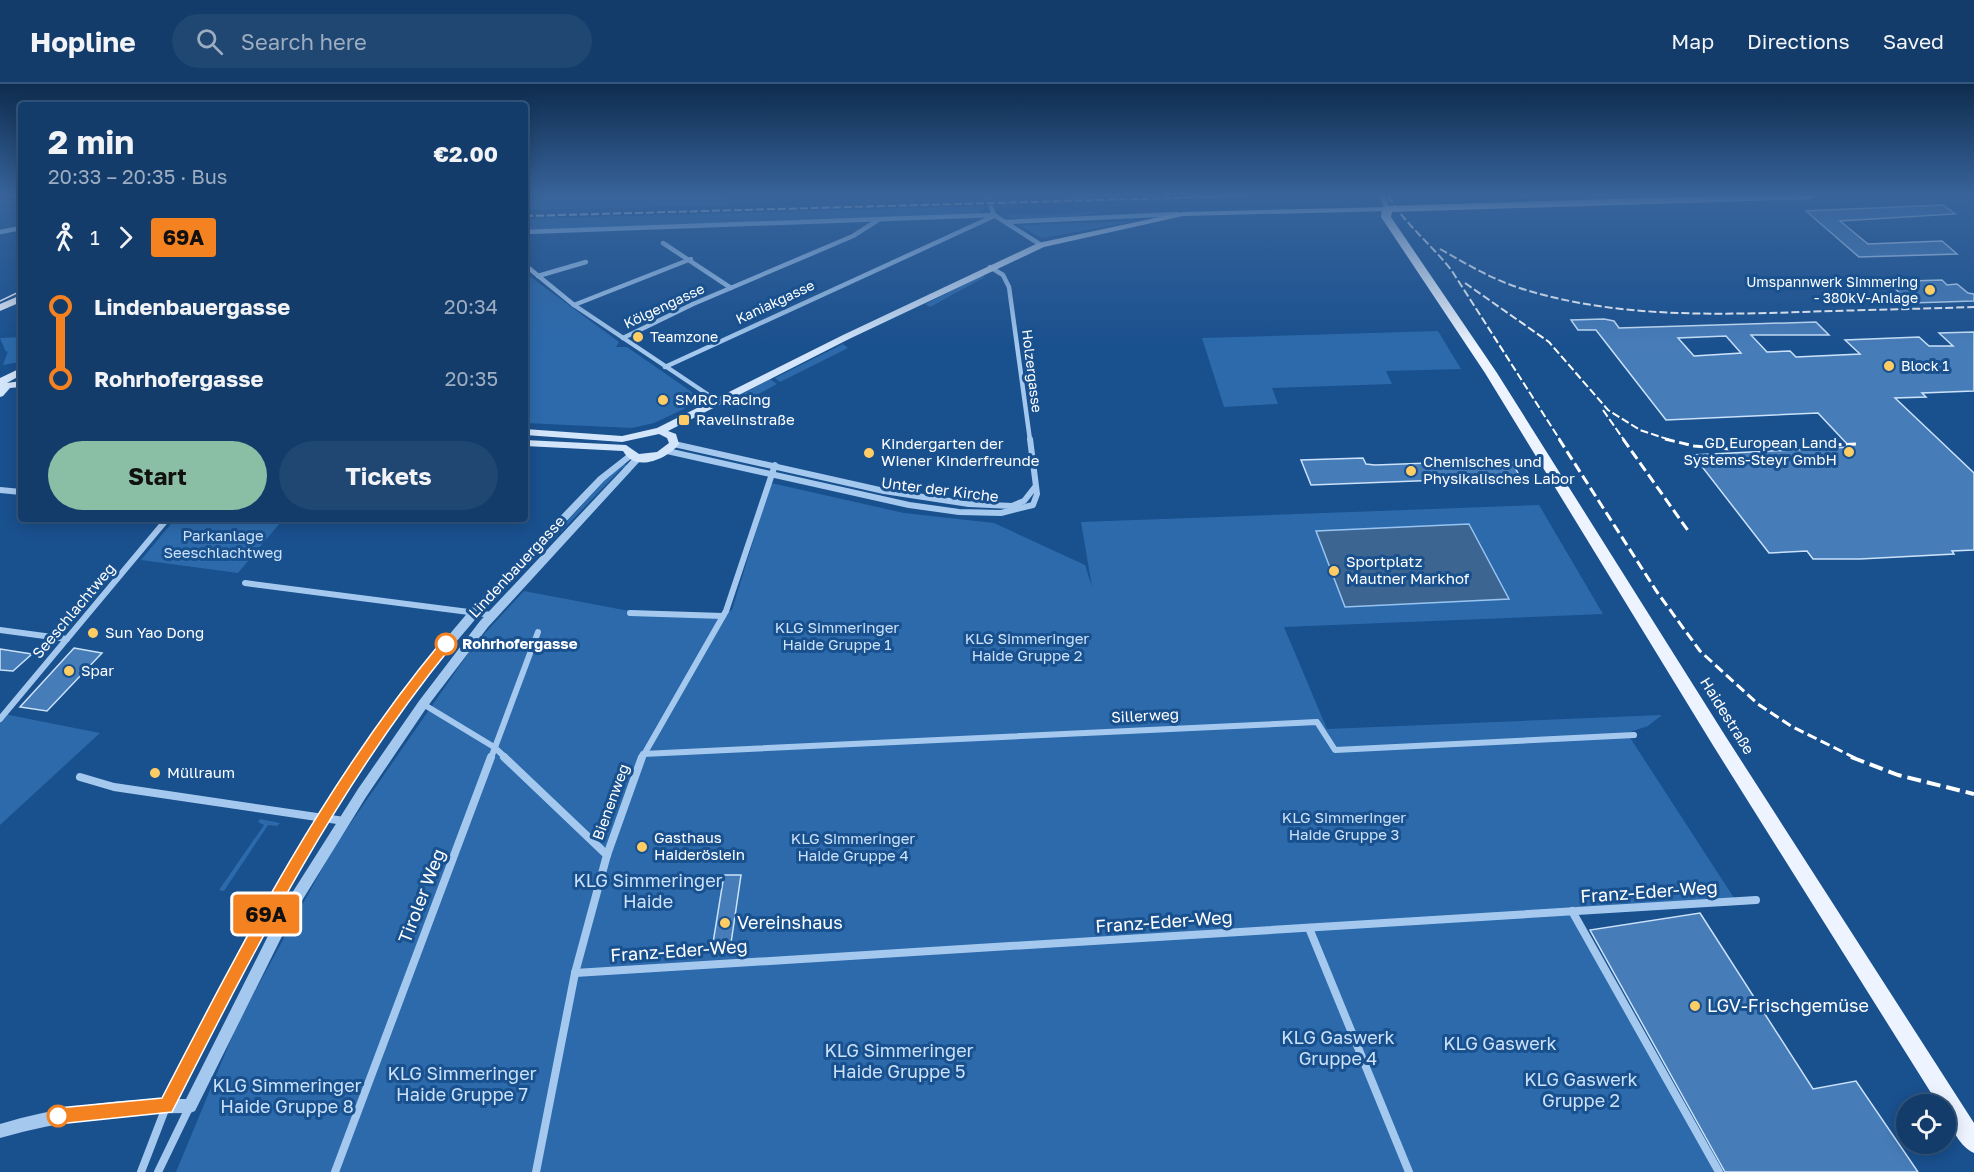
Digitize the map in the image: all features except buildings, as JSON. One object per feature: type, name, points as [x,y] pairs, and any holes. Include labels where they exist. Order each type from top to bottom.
[{"type":"main road","points":[[528,432],[633,438],[660,431],[990,267],[1037,247]]},
{"type":"main road","name":"Haidestraße","points":[[1405,247],[1450,308],[1974,1143]]},
{"type":"main road","points":[[0,308],[18,302]]},
{"type":"main road","points":[[4,390],[3,380],[18,372]]},
{"type":"main road","points":[[671,444],[718,402]]},
{"type":"main road","name":"Unter der Kirche","points":[[528,442],[657,456],[671,444],[660,431]]},
{"type":"main road","points":[[631,454],[633,438]]},
{"type":"street","points":[[670,247],[691,259],[707,275],[731,288]]},
{"type":"street","name":"Kölgengasse","points":[[622,338],[828,247]]},
{"type":"street","name":"Kaniakgasse","points":[[665,367],[925,247]]},
{"type":"street","points":[[574,305],[691,259]]},
{"type":"street","points":[[538,276],[586,262]]},
{"type":"street","name":"Holzergasse","points":[[990,267],[1003,275],[1009,287],[1035,487]]},
{"type":"street","points":[[528,268],[574,305],[718,402]]},
{"type":"street","name":"Unter der Kirche","points":[[671,444],[775,465],[930,504],[1012,506],[1024,501],[1035,487]]},
{"type":"street","name":"Unter der Kirche","points":[[671,444],[705,456],[878,499],[988,513],[1019,512],[1033,505],[1037,494],[1035,487]]},
{"type":"street","name":"Lindenbauergasse","points":[[167,1106],[261,921],[323,819],[404,696],[474,613],[601,479],[631,454]]},
{"type":"street","name":"Lindenbauergasse","points":[[190,1106],[285,916],[344,821],[423,704],[492,615],[631,454]]},
{"type":"street","name":"Bienenweg","points":[[536,1172],[575,973],[607,855],[643,754],[723,616],[770,473],[775,465]]},
{"type":"street","points":[[0,490],[18,492]]},
{"type":"street","points":[[1012,506],[1019,512]]},
{"type":"street","name":"Seeschlachtweg","points":[[0,718],[164,522]]},
{"type":"street","points":[[245,583],[492,615]]},
{"type":"street","points":[[630,613],[723,616]]},
{"type":"street","points":[[0,630],[67,639]]},
{"type":"street","name":"Tiroler Weg","points":[[335,1172],[538,632]]},
{"type":"street","points":[[423,704],[494,747],[607,855]]},
{"type":"street","name":"Sillerweg","points":[[643,754],[1317,722],[1335,750],[1634,735]]},
{"type":"street","points":[[80,777],[114,787],[344,821]]},
{"type":"street","name":"Franz-Eder-Weg","points":[[575,973],[1756,900]]},
{"type":"street","points":[[1572,911],[1719,1172]]},
{"type":"street","points":[[1309,928],[1409,1172]]},
{"type":"street","points":[[141,1172],[167,1106]]},
{"type":"street","points":[[0,1131],[58,1116],[112,1109],[190,1106],[158,1172]]},
{"type":"green space","points":[[528,275],[619,342],[616,347],[627,347],[702,399],[654,423],[632,428],[528,423]]},
{"type":"green space","points":[[982,276],[985,277],[930,307],[925,304]]},
{"type":"green space","points":[[1438,331],[1461,369],[1386,371],[1392,384],[1272,388],[1278,404],[1224,407],[1202,338]]},
{"type":"green space","points":[[18,337],[18,362],[3,365],[8,351],[6,352],[0,338]]},
{"type":"green space","points":[[843,344],[848,348],[780,382],[775,378]]},
{"type":"green space","points":[[770,379],[777,384],[733,408],[719,407]]},
{"type":"green space","points":[[624,464],[628,465],[621,469],[485,611],[605,480]]},
{"type":"green space","name":"KLG Simmeringer Haide","points":[[771,483],[904,513],[994,523],[1085,565],[1092,587],[1081,522],[1539,505],[1603,614],[1284,627],[1327,729],[1662,715],[1648,726],[1627,733],[1736,901],[1573,911],[1719,1172],[176,1172],[239,1020],[334,847],[474,645],[524,591],[624,610],[722,614],[732,610]]},
{"type":"green space","name":"Parkanlage Seeschlachtweg","points":[[173,522],[280,523],[238,573],[141,560]]},
{"type":"green space","points":[[4,714],[100,733],[0,825],[0,719]]},
{"type":"green space","points":[[260,819],[280,823],[277,826],[268,825],[224,891],[219,890],[264,825],[258,822]]},
{"type":"shaded area","points":[[1469,524],[1509,599],[1345,607],[1316,531]]},
{"type":"tram line","points":[[0,301],[18,292]]},
{"type":"railway","points":[[1431,247],[1452,271],[1560,440]]},
{"type":"railway","points":[[1440,249],[1482,272],[1526,290],[1560,299],[1628,310],[1732,314],[1974,307]]},
{"type":"railway","points":[[1465,283],[1549,342],[1608,410],[1640,430],[1670,440]]},
{"type":"railway","points":[[1603,410],[1624,440]]},
{"type":"railway","points":[[1559,439],[1657,592],[1700,651],[1758,704],[1791,726],[1855,758]]},
{"type":"railway","points":[[1623,439],[1689,532]]},
{"type":"railway","points":[[1665,439],[1694,446],[1730,449]]},
{"type":"railway","points":[[1759,448],[1856,444]]},
{"type":"railway","points":[[1851,757],[1898,775],[1974,794]]},
{"type":"bus line","name":"69A","points":[[58,1116],[112,1109],[167,1106],[261,921],[323,819],[404,696],[446,644]]},
{"type":"place","name":"Umspannwerk Simmering - 380kV-Anlage","points":[[1930,290]]},
{"type":"place","name":"Teamzone","points":[[638,337]]},
{"type":"place","name":"Block 1","points":[[1889,366]]},
{"type":"place","name":"SMRC Racing","points":[[663,400]]},
{"type":"place","name":"Ravelinstraße","points":[[684,420]]},
{"type":"place","name":"GD European Land Systems-Steyr GmbH","points":[[1849,452]]},
{"type":"place","name":"Kindergarten der Wiener Kinderfreunde","points":[[869,453]]},
{"type":"place","name":"Chemisches und Physikalisches Labor","points":[[1411,471]]},
{"type":"place","name":"Sportplatz Mautner Markhof","points":[[1334,571]]},
{"type":"place","name":"Sun Yao Dong","points":[[93,633]]},
{"type":"place","name":"Rohrhofergasse","points":[[446,644]]},
{"type":"place","name":"Spar","points":[[69,671]]},
{"type":"place","name":"Müllraum","points":[[155,773]]},
{"type":"place","name":"Gasthaus Haideröslein","points":[[642,847]]},
{"type":"place","name":"Vereinshaus","points":[[725,923]]},
{"type":"place","name":"LGV-Frischgemüse","points":[[1695,1006]]},
{"type":"park label","name":"KLG Simmeringer Haide Gruppe 1","points":[[837,636]]},
{"type":"park label","name":"KLG Simmeringer Haide Gruppe 2","points":[[1027,648]]},
{"type":"park label","name":"KLG Simmeringer Haide Gruppe 3","points":[[1344,826]]},
{"type":"park label","name":"KLG Simmeringer Haide Gruppe 4","points":[[853,848]]},
{"type":"park label","name":"KLG Gaswerk","points":[[1500,1044]]},
{"type":"park label","name":"KLG Gaswerk Gruppe 4","points":[[1338,1048]]},
{"type":"park label","name":"KLG Simmeringer Haide Gruppe 5","points":[[899,1061]]},
{"type":"park label","name":"KLG Simmeringer Haide Gruppe 7","points":[[462,1084]]},
{"type":"park label","name":"KLG Gaswerk Gruppe 2","points":[[1581,1090]]},
{"type":"park label","name":"KLG Simmeringer Haide Gruppe 8","points":[[287,1096]]}]
